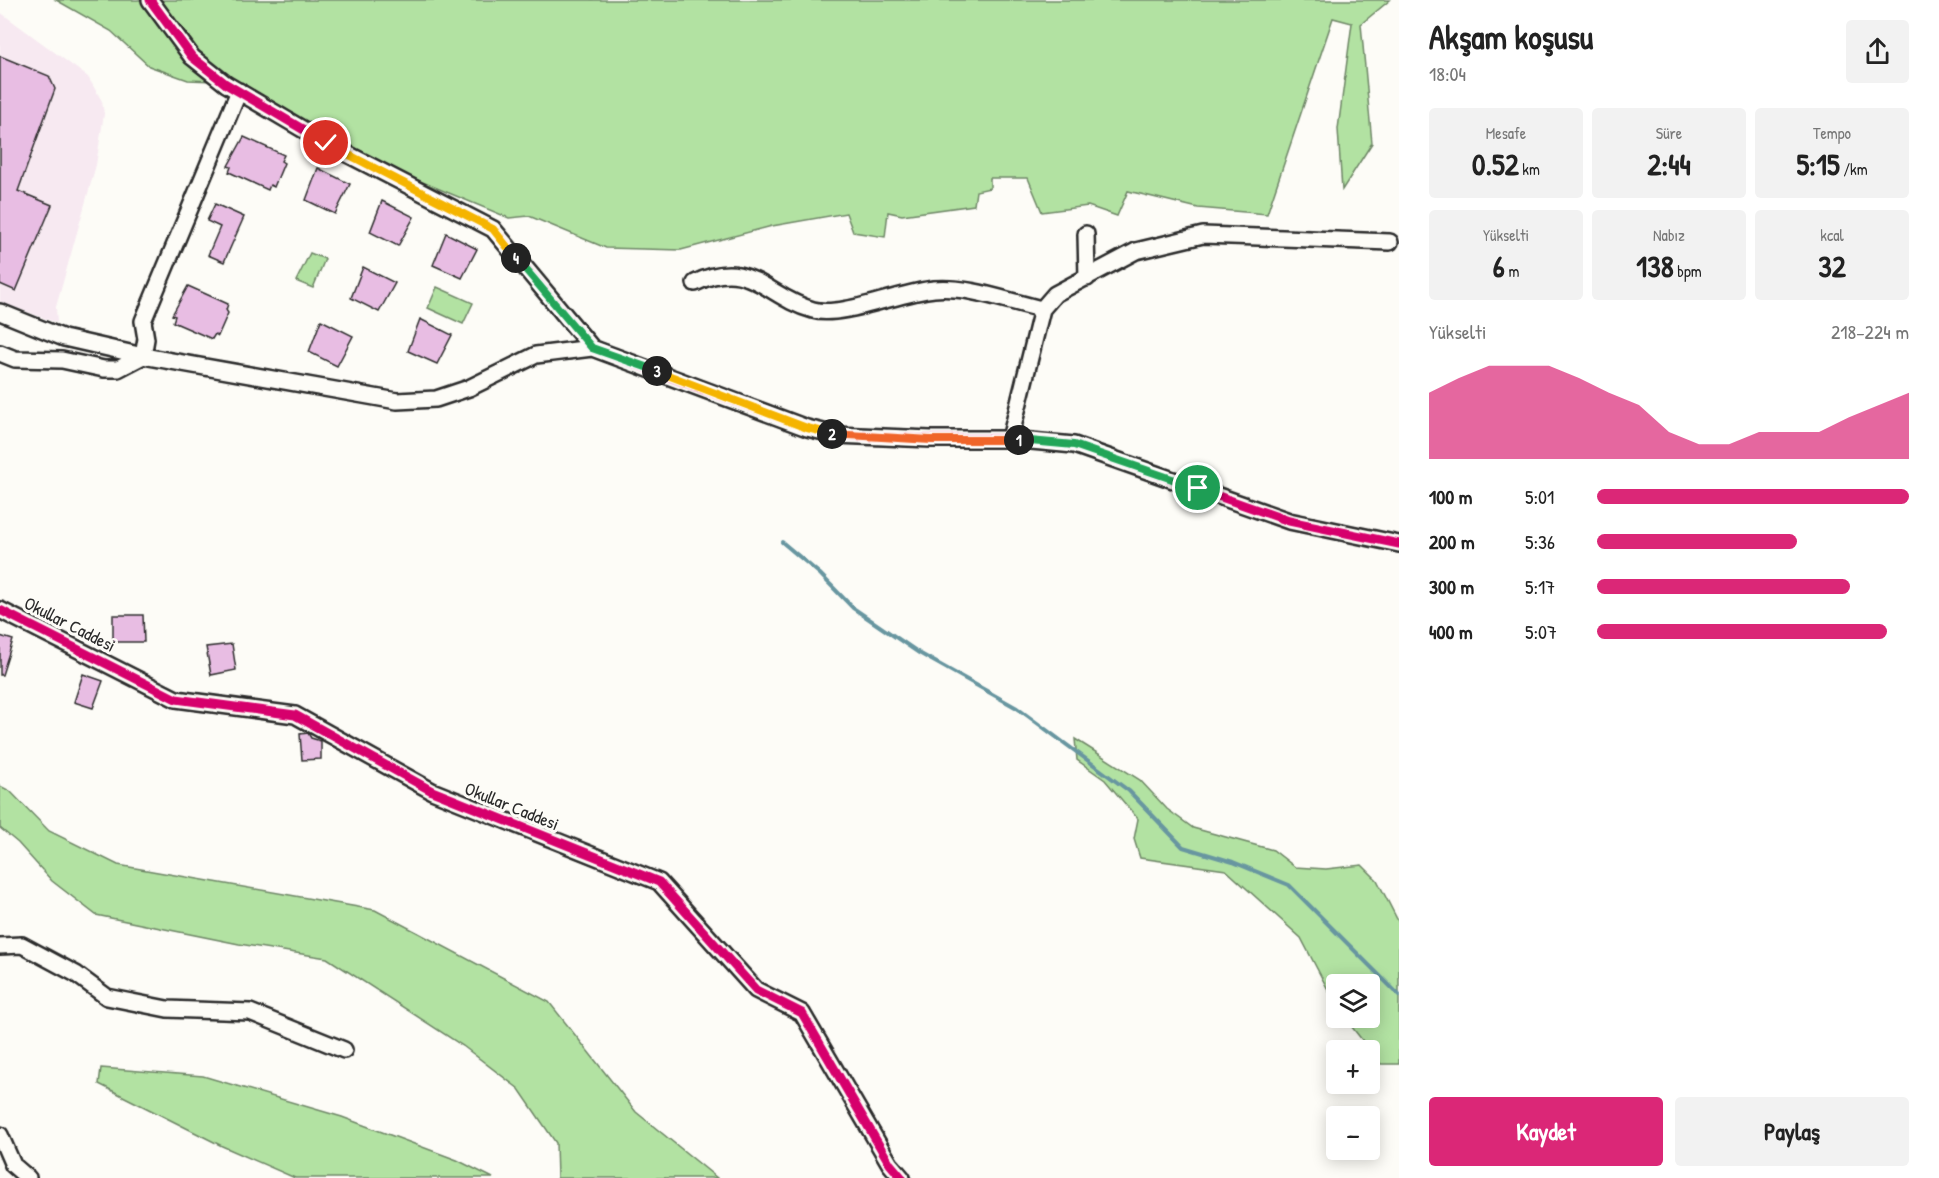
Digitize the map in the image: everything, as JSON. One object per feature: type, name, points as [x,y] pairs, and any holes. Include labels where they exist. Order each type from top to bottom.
[{"type":"street","points":[[150,0],[192,57],[238,91],[326,143],[493,229],[592,348]]},
{"type":"street","points":[[143,356],[146,339],[143,321],[238,91]]},
{"type":"street","points":[[1086,234],[1087,278]]},
{"type":"street","points":[[1010,439],[1042,309],[1054,294],[1136,251],[1203,235],[1390,243]]},
{"type":"street","points":[[695,283],[715,273],[742,275],[813,310],[832,312],[897,295],[961,288],[1042,309]]},
{"type":"street","points":[[0,312],[64,338],[143,356],[397,401],[436,399],[469,388],[536,355],[592,348],[807,428],[836,435],[931,440],[1010,439],[1074,445],[1289,521],[1399,544]]},
{"type":"street","points":[[0,353],[15,359],[62,360],[104,369],[118,369],[143,356]]},
{"type":"street","name":"Okullar Caddesi","points":[[0,610],[176,699],[295,714],[432,791],[659,882],[756,990],[802,1013],[890,1164],[902,1178]]},
{"type":"street","points":[[0,946],[22,945],[76,974],[107,997],[167,1009],[250,1012],[344,1050]]},
{"type":"street","points":[[0,1135],[14,1165],[28,1178]]},
{"type":"shaded area","points":[[0,12],[88,77],[102,101],[104,114],[96,165],[56,307],[57,323],[0,302]]},
{"type":"green space","points":[[56,0],[1390,0],[1361,24],[1372,143],[1342,190],[1338,129],[1352,23],[1333,18],[1267,214],[1198,208],[1128,191],[1117,216],[1088,206],[1042,212],[1028,178],[990,178],[990,188],[976,191],[974,205],[902,215],[888,212],[885,237],[853,232],[846,213],[772,226],[681,250],[606,248],[529,216],[509,218],[396,171],[319,130],[240,82],[188,80],[149,66],[111,31]]},
{"type":"green space","points":[[310,253],[325,259],[313,288],[296,281]]},
{"type":"green space","points":[[437,287],[473,303],[463,324],[428,308]]},
{"type":"green space","points":[[1075,739],[1140,780],[1167,809],[1193,828],[1273,850],[1295,867],[1326,869],[1362,865],[1377,880],[1399,923],[1399,1064],[1381,1064],[1380,1040],[1362,1040],[1353,1028],[1380,1028],[1380,974],[1326,974],[1326,986],[1301,938],[1226,870],[1140,858],[1134,839],[1138,819],[1105,780],[1077,760]]},
{"type":"green space","points":[[0,786],[10,791],[49,831],[118,865],[375,910],[549,1002],[636,1112],[717,1178],[557,1178],[556,1143],[519,1089],[463,1046],[327,958],[239,944],[96,915],[52,881],[18,843],[0,828]]},
{"type":"green space","points":[[101,1068],[203,1076],[342,1117],[457,1160],[493,1178],[295,1178],[222,1146],[99,1084]]},
{"type":"building","points":[[0,56],[49,76],[55,89],[18,191],[52,205],[16,291],[0,284]]},
{"type":"building","points":[[244,137],[284,155],[281,161],[284,163],[274,187],[270,185],[268,190],[229,172],[231,167],[228,166]]},
{"type":"building","points":[[318,168],[350,184],[335,214],[306,200]]},
{"type":"building","points":[[382,201],[414,217],[398,246],[370,232]]},
{"type":"building","points":[[215,204],[244,217],[224,262],[208,255],[220,227],[207,221]]},
{"type":"building","points":[[446,233],[477,249],[462,278],[433,265]]},
{"type":"building","points":[[363,267],[395,283],[379,312],[351,298]]},
{"type":"building","points":[[188,286],[228,304],[226,310],[228,313],[218,336],[215,334],[212,339],[173,322],[175,316],[172,315]]},
{"type":"building","points":[[420,319],[452,335],[437,364],[408,351]]},
{"type":"building","points":[[321,320],[353,336],[337,366],[309,352]]},
{"type":"building","points":[[113,615],[143,615],[144,642],[113,642]]},
{"type":"building","points":[[0,636],[13,640],[2,675],[0,675]]},
{"type":"building","points":[[232,644],[236,670],[211,675],[206,647]]},
{"type":"building","points":[[83,674],[103,681],[93,708],[74,702]]},
{"type":"building","points":[[308,733],[311,738],[321,741],[321,759],[302,760],[300,734]]},
{"type":"waterway","points":[[782,542],[820,574],[853,608],[919,653],[1017,708],[1129,791],[1183,847],[1233,862],[1289,885],[1399,995]]},
{"type":"cycle path","points":[[150,0],[192,57],[226,84],[326,143],[493,229],[592,348],[807,428],[836,435],[931,439],[1010,439],[1074,445],[1289,521],[1399,544]]},
{"type":"cycle path","points":[[0,610],[176,699],[295,715],[432,791],[659,882],[756,990],[802,1013],[890,1164],[902,1178]]},
{"type":"route","points":[[326,143],[493,229],[545,295],[592,348],[807,428],[836,435],[931,440],[1010,439],[1074,445],[1198,488]]}]
